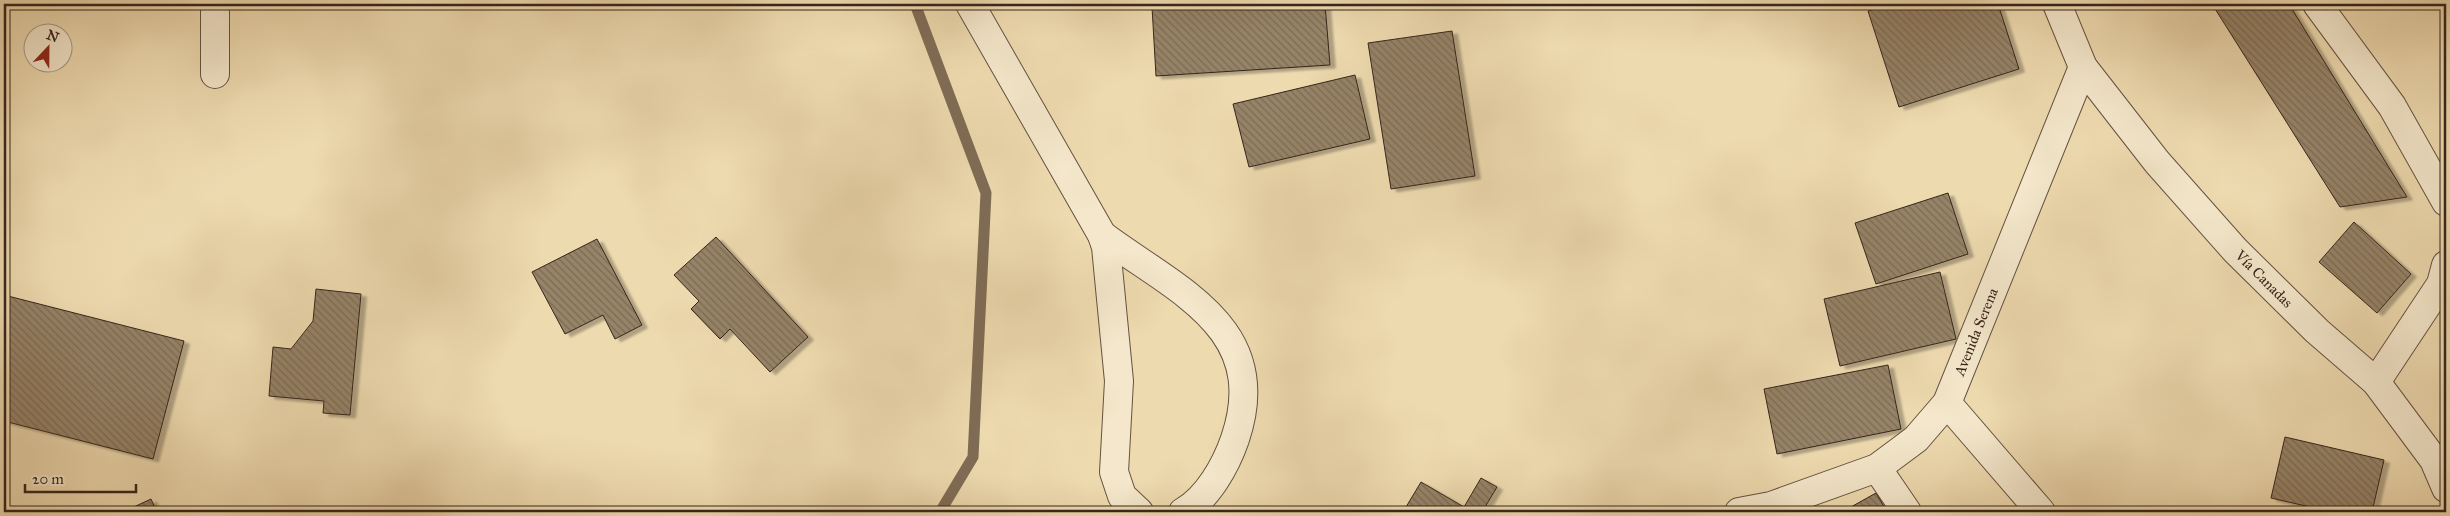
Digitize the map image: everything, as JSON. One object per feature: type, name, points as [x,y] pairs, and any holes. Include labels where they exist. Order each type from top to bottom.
[{"type":"street","points":[[215,4],[215,74]]},
{"type":"street","points":[[970,4],[1102,235],[1110,265],[1119,381],[1114,472],[1122,496],[1139,512]]},
{"type":"street","name":"Vía Canadas","points":[[2058,4],[2082,67],[2157,162],[2235,250],[2317,331],[2376,382],[2434,460],[2446,488]]},
{"type":"street","points":[[2317,4],[2392,106],[2446,202]]},
{"type":"street","name":"Avenida Serena","points":[[1739,512],[1772,509],[1877,468],[1916,440],[1947,403],[2082,67]]},
{"type":"street","points":[[1102,235],[1195,300],[1220,324],[1239,358],[1244,392],[1242,412],[1230,452],[1204,494],[1183,512]]},
{"type":"street","points":[[2376,382],[2441,284],[2446,265]]},
{"type":"street","points":[[1947,403],[2041,512]]},
{"type":"street","points":[[1877,468],[1907,512]]},
{"type":"building","points":[[1196,4],[1325,4],[1330,65],[1156,76],[1152,7]]},
{"type":"building","points":[[1892,4],[1998,4],[2019,69],[1899,107],[1868,11]]},
{"type":"building","points":[[2212,4],[2289,4],[2407,197],[2340,207]]},
{"type":"building","points":[[1452,31],[1475,176],[1391,189],[1368,43]]},
{"type":"building","points":[[1355,75],[1370,139],[1249,167],[1233,104]]},
{"type":"building","points":[[1948,193],[1968,254],[1876,284],[1855,223]]},
{"type":"building","points":[[2354,222],[2411,274],[2377,313],[2319,262]]},
{"type":"building","points":[[716,237],[808,337],[770,372],[730,329],[720,339],[691,309],[699,301],[674,275]]},
{"type":"building","points":[[597,239],[642,325],[615,339],[603,315],[565,334],[532,272]]},
{"type":"building","points":[[1940,272],[1956,339],[1840,366],[1824,299]]},
{"type":"building","points":[[316,289],[361,294],[350,415],[323,413],[324,401],[269,396],[273,347],[291,349],[313,321]]},
{"type":"building","points":[[4,295],[184,341],[153,459],[4,421]]},
{"type":"building","points":[[1888,365],[1901,429],[1777,454],[1764,389]]},
{"type":"building","points":[[2285,437],[2384,460],[2372,512],[2332,512],[2271,498]]},
{"type":"building","points":[[1481,478],[1497,487],[1482,512],[1403,512],[1421,482],[1464,507]]},
{"type":"building","points":[[1876,493],[1887,512],[1842,512]]},
{"type":"building","points":[[151,499],[157,512],[123,512]]},
{"type":"building","points":[[676,507],[676,512],[643,512],[643,510]]},
{"type":"waterway","points":[[915,4],[986,193],[973,457],[940,512]]}]
